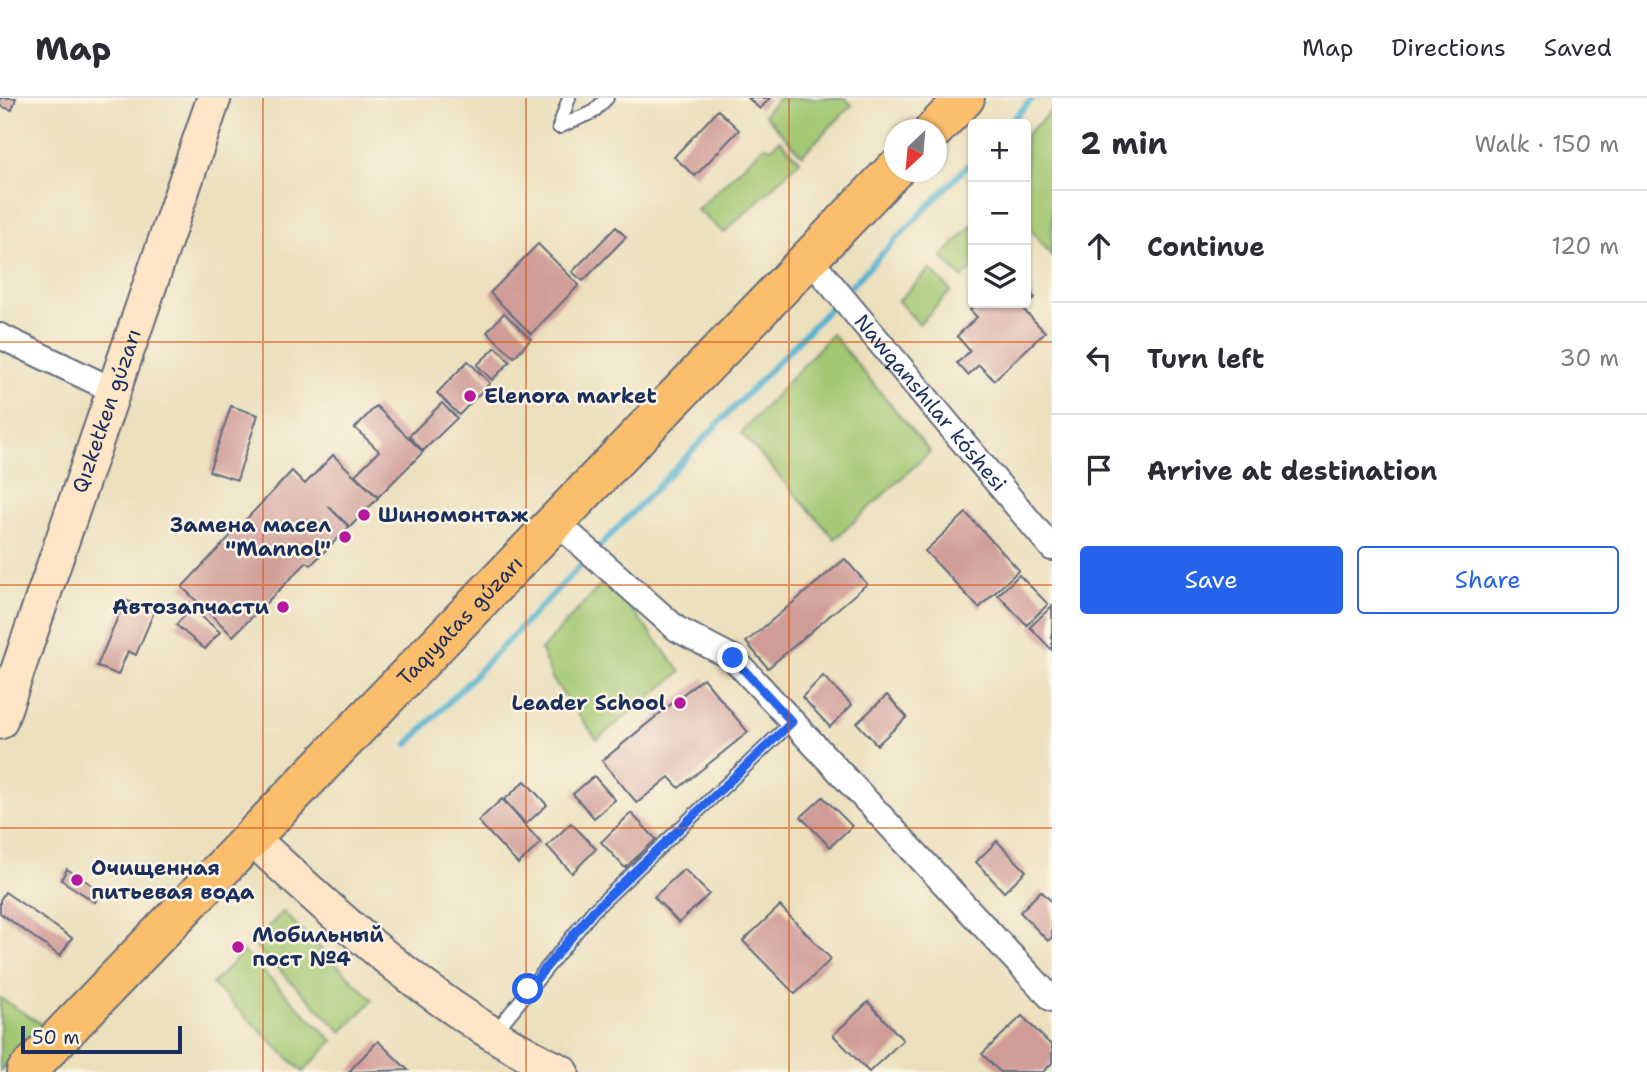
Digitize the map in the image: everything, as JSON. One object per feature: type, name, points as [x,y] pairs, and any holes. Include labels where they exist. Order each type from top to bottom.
[{"type":"highway","points":[[945,119],[965,98]]},
{"type":"highway","name":"Taqıyatas gúzarı","points":[[26,1072],[884,180]]},
{"type":"street","name":"Qızketken gúzarı","points":[[0,722],[11,659],[115,391],[214,98]]},
{"type":"street","name":"Nawqanshılar kóshesi","points":[[809,258],[1052,548]]},
{"type":"street","points":[[0,336],[115,391]]},
{"type":"street","points":[[555,521],[677,629],[733,658],[1052,999]]},
{"type":"street","points":[[251,837],[341,920],[440,1001],[491,1036],[562,1072]]},
{"type":"lane","points":[[569,98],[559,127],[593,112],[607,98]]},
{"type":"lane","points":[[491,1036],[593,911],[792,722]]},
{"type":"green space","points":[[779,98],[845,98],[852,105],[802,155],[764,114]]},
{"type":"green space","points":[[1052,110],[1052,256],[1031,230],[1031,130]]},
{"type":"green space","points":[[780,140],[800,161],[724,233],[697,210],[764,146],[771,148]]},
{"type":"green space","points":[[968,229],[968,272],[962,278],[942,257]]},
{"type":"green space","points":[[930,269],[951,291],[919,324],[898,301]]},
{"type":"green space","points":[[832,334],[930,452],[835,539],[741,433]]},
{"type":"green space","points":[[607,578],[681,672],[597,739],[553,680],[541,650]]},
{"type":"green space","points":[[283,912],[373,1000],[342,1032],[252,943]]},
{"type":"green space","points":[[243,952],[333,1041],[303,1072],[212,984]]},
{"type":"green space","points":[[0,998],[43,1025],[0,1071]]},
{"type":"building","points":[[0,98],[16,98],[12,110],[0,106]]},
{"type":"building","points":[[748,98],[770,98],[760,109]]},
{"type":"building","points":[[718,110],[739,130],[695,176],[674,157]]},
{"type":"building","points":[[616,227],[626,237],[583,281],[572,272]]},
{"type":"building","points":[[538,244],[579,285],[531,334],[490,293]]},
{"type":"building","points":[[1024,308],[1045,332],[994,380],[979,365],[968,375],[957,363],[970,351],[957,336],[977,317],[970,310]]},
{"type":"building","points":[[504,313],[531,339],[514,357],[487,332]]},
{"type":"building","points":[[496,347],[510,362],[492,380],[477,365]]},
{"type":"building","points":[[468,361],[490,383],[459,415],[437,393]]},
{"type":"building","points":[[442,403],[457,418],[423,451],[409,436]]},
{"type":"building","points":[[231,406],[258,415],[237,480],[209,471]]},
{"type":"building","points":[[376,406],[423,452],[378,497],[355,475],[379,451],[355,428]]},
{"type":"building","points":[[333,455],[378,498],[350,527],[328,506],[349,527],[311,565],[307,562],[233,636],[182,587],[292,471],[305,484]]},
{"type":"building","points":[[966,513],[1019,570],[979,608],[925,551]]},
{"type":"building","points":[[845,559],[867,584],[768,668],[746,642]]},
{"type":"building","points":[[1019,575],[1048,604],[1027,625],[998,595]]},
{"type":"building","points":[[125,600],[154,612],[136,655],[128,651],[118,675],[97,666]]},
{"type":"building","points":[[1052,606],[1052,650],[1030,627]]},
{"type":"building","points":[[191,608],[220,632],[205,649],[176,625]]},
{"type":"building","points":[[823,676],[852,705],[830,727],[802,697]]},
{"type":"building","points":[[703,678],[748,732],[679,788],[669,777],[637,803],[602,761]]},
{"type":"building","points":[[887,695],[907,717],[877,745],[857,723]]},
{"type":"building","points":[[594,776],[615,800],[594,818],[573,794]]},
{"type":"building","points":[[525,781],[547,805],[526,824],[504,800]]},
{"type":"building","points":[[823,797],[852,826],[830,847],[801,817]]},
{"type":"building","points":[[502,799],[541,843],[518,864],[478,821]]},
{"type":"building","points":[[631,813],[656,839],[625,868],[601,842]]},
{"type":"building","points":[[571,823],[596,849],[572,873],[547,846]]},
{"type":"building","points":[[997,841],[1026,871],[1004,892],[976,862]]},
{"type":"building","points":[[67,869],[101,891],[95,902],[61,880]]},
{"type":"building","points":[[684,869],[709,894],[679,923],[654,897]]},
{"type":"building","points":[[1041,891],[1052,902],[1052,937],[1048,941],[1020,912]]},
{"type":"building","points":[[5,892],[72,938],[60,956],[0,913],[0,900]]},
{"type":"building","points":[[780,906],[831,959],[795,994],[743,941]]},
{"type":"building","points":[[868,1002],[903,1040],[869,1072],[833,1035]]},
{"type":"building","points":[[1022,1016],[1052,1046],[1052,1063],[1043,1072],[1000,1072],[982,1054]]},
{"type":"building","points":[[378,1041],[408,1070],[349,1072],[355,1065]]},
{"type":"waterway","points":[[1013,119],[1033,98]]},
{"type":"waterway","points":[[851,286],[968,165]]},
{"type":"waterway","points":[[598,548],[832,306]]},
{"type":"waterway","points":[[408,744],[586,560]]},
{"type":"place","name":"Elenora market","points":[[470,396]]},
{"type":"place","name":"Шиномонтаж","points":[[364,515]]},
{"type":"place","name":"Замена масел \"Mannol\"","points":[[345,537]]},
{"type":"place","name":"Автозапчасти","points":[[283,607]]},
{"type":"place","name":"Leader School","points":[[680,703]]},
{"type":"place","name":"Очищенная питьевая вода","points":[[77,880]]},
{"type":"place","name":"Мобильный пост №4","points":[[238,947]]},
{"type":"route","points":[[528,989],[593,911],[792,722],[733,658]]}]
